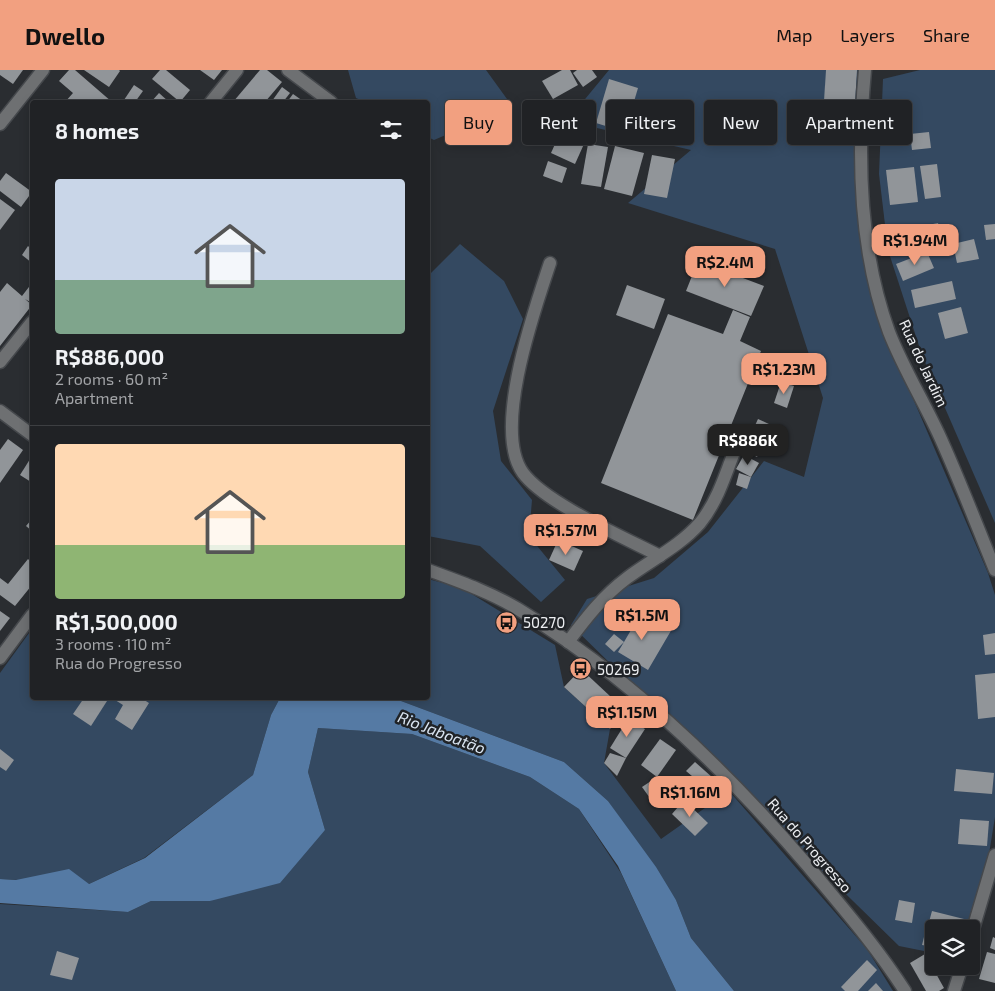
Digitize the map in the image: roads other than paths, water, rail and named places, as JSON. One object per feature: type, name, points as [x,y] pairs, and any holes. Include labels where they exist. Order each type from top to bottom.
[{"type":"street","points":[[0,124],[43,70]]},
{"type":"street","points":[[212,100],[237,70]]},
{"type":"street","points":[[288,70],[328,100]]},
{"type":"street","name":"Rua do Jardim","points":[[865,70],[861,115],[865,228],[875,282],[890,332],[941,439],[995,570]]},
{"type":"street","points":[[550,263],[541,291],[513,403],[511,434],[516,459],[523,473],[541,490],[564,506],[660,556]]},
{"type":"street","points":[[0,362],[30,324]]},
{"type":"street","points":[[0,411],[30,434]]},
{"type":"street","points":[[568,642],[600,601],[627,578],[683,540],[710,510],[737,444]]},
{"type":"street","name":"Rua do Progresso","points":[[430,571],[464,583],[517,608],[568,642],[679,730],[752,802],[865,933],[905,991]]},
{"type":"street","points":[[0,658],[30,618]]},
{"type":"street","points":[[976,920],[995,855]]},
{"type":"street","points":[[954,991],[959,975]]},
{"type":"water","name":"Rio Jaboatão","points":[[279,700],[398,700],[564,762],[608,801],[656,867],[676,900],[691,938],[734,991],[676,991],[618,866],[579,809],[530,777],[412,734],[318,728],[308,772],[325,830],[280,883],[210,901],[151,901],[128,912],[0,903],[0,879],[16,880],[69,869],[89,884],[145,858],[253,775],[271,715]]},
{"type":"place","name":"50270","points":[[507,622]]},
{"type":"place","name":"50269","points":[[581,669]]}]
